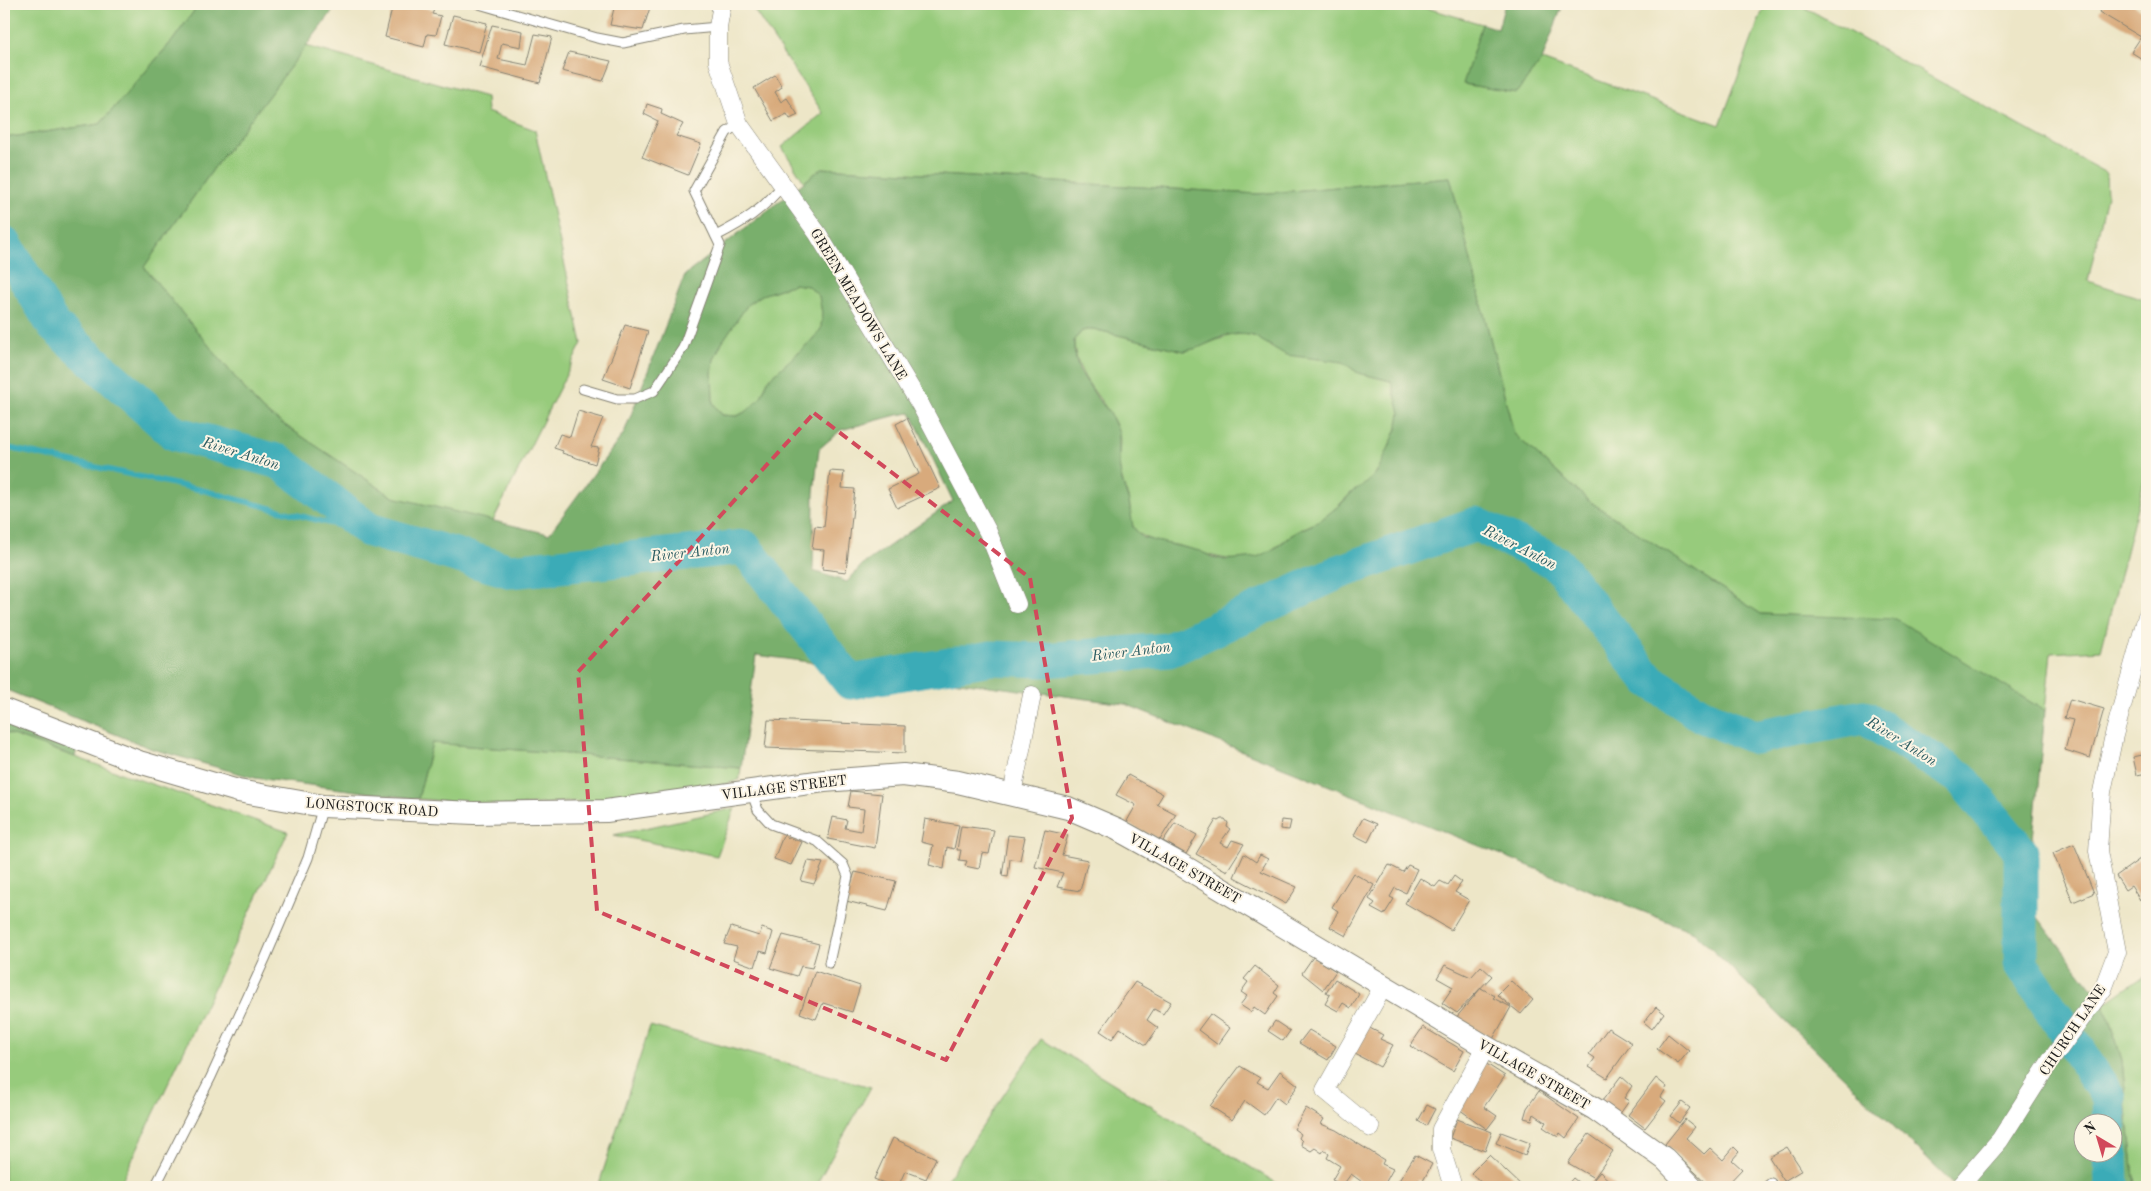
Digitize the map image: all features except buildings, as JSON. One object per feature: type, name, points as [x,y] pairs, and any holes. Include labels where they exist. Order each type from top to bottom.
[{"type":"street","name":"GREEN MEADOWS LANE","points":[[722,4],[718,27],[718,62],[739,124],[818,234],[920,404],[988,532],[1017,604]]},
{"type":"street","name":"CHURCH LANE","points":[[1959,1187],[2000,1140],[2051,1060],[2103,989],[2118,952],[2098,851],[2102,792],[2114,735],[2147,616]]},
{"type":"street","points":[[1012,794],[1032,695]]},
{"type":"street","name":"LONGSTOCK ROAD","points":[[4,710],[139,762],[238,791],[323,806],[474,813],[606,811]]},
{"type":"street","name":"VILLAGE STREET","points":[[606,811],[824,780],[903,775],[958,782],[1068,808],[1117,829],[1486,1047],[1595,1109],[1665,1159],[1692,1187]]},
{"type":"street","points":[[1371,1128],[1325,1090],[1384,985]]},
{"type":"street","points":[[1452,1187],[1441,1149],[1441,1129],[1486,1047]]},
{"type":"lane","points":[[479,4],[597,38],[623,43],[684,30],[718,27]]},
{"type":"lane","points":[[583,389],[617,399],[635,399],[654,391],[684,348],[720,245],[694,191],[727,132],[739,124]]},
{"type":"lane","points":[[716,236],[744,221],[766,206],[782,186]]},
{"type":"lane","points":[[751,790],[758,810],[771,824],[817,841],[843,864],[848,876],[829,963]]},
{"type":"lane","points":[[155,1187],[211,1077],[265,959],[308,858],[323,806]]},
{"type":"highlighted area","points":[[814,413],[1030,578],[1072,818],[946,1060],[597,911],[578,672]]},
{"type":"green space","points":[[4,4],[199,4],[173,40],[100,124],[4,138]]},
{"type":"green space","points":[[199,4],[338,4],[214,168],[144,267],[262,410],[393,497],[549,534],[624,433],[685,275],[822,168],[1258,194],[1450,177],[1514,434],[1589,501],[1761,614],[1896,619],[2045,711],[2027,903],[2104,1004],[2122,1060],[2135,1187],[1956,1187],[1694,932],[1125,704],[756,655],[741,768],[432,743],[418,799],[255,778],[152,749],[4,689],[4,138],[100,124],[173,40]],"holes":[[[794,284],[808,286],[819,296],[822,313],[821,329],[811,341],[768,380],[761,397],[747,411],[737,416],[722,415],[713,403],[712,374],[714,359],[722,342],[748,304],[762,295]],[[1093,329],[1184,351],[1198,348],[1224,336],[1237,334],[1252,335],[1286,355],[1343,362],[1358,373],[1391,381],[1400,413],[1397,429],[1378,471],[1367,483],[1354,490],[1341,504],[1318,522],[1296,532],[1274,549],[1257,557],[1226,560],[1212,557],[1200,551],[1143,538],[1133,527],[1129,502],[1122,481],[1119,464],[1119,433],[1110,413],[1098,399],[1079,370],[1074,351],[1074,340],[1082,331]],[[911,413],[953,501],[862,565],[847,582],[813,571],[814,493],[819,449],[841,430]]]},
{"type":"green space","points":[[750,4],[1413,4],[1482,24],[1464,84],[1516,93],[1542,60],[1720,125],[1765,4],[1807,4],[1806,8],[2106,173],[2107,195],[2088,281],[2147,300],[2147,469],[2101,650],[2051,653],[2045,711],[1895,620],[1761,614],[1589,501],[1514,434],[1450,177],[1258,194],[822,168],[804,182],[782,147],[823,113]]},
{"type":"green space","points":[[1505,4],[1563,4],[1542,60],[1516,93],[1463,84],[1482,24],[1498,29]]},
{"type":"green space","points":[[306,46],[486,97],[487,112],[535,130],[582,343],[493,521],[393,497],[262,410],[144,267],[214,168]]},
{"type":"green space","points":[[794,284],[808,286],[819,296],[822,313],[821,329],[811,341],[768,380],[761,397],[747,411],[737,416],[722,415],[713,403],[712,374],[714,359],[722,342],[748,304],[762,295]]},
{"type":"green space","points":[[1093,329],[1184,351],[1229,336],[1239,334],[1250,335],[1272,348],[1343,362],[1358,373],[1391,381],[1400,410],[1397,429],[1383,460],[1369,482],[1355,490],[1324,518],[1298,531],[1263,555],[1247,559],[1227,559],[1162,543],[1139,534],[1132,523],[1129,500],[1120,469],[1120,438],[1118,430],[1106,407],[1079,367],[1074,340],[1082,331]]},
{"type":"green space","points":[[4,719],[77,748],[75,757],[4,732]]},
{"type":"green space","points":[[4,732],[288,832],[119,1187],[4,1187]]},
{"type":"green space","points":[[432,743],[741,768],[739,780],[711,789],[682,795],[506,806],[418,799]]},
{"type":"green space","points":[[735,808],[717,856],[614,835]]},
{"type":"green space","points":[[2147,974],[2147,1187],[2135,1187],[2122,1060],[2104,1004]]},
{"type":"green space","points":[[650,1026],[871,1087],[815,1187],[598,1187]]},
{"type":"green space","points":[[1041,1039],[1283,1187],[942,1187]]},
{"type":"waterway","name":"River Anton","points":[[4,243],[54,326],[174,433],[280,462],[369,530],[511,571],[744,547],[850,682],[991,658],[1044,660],[1169,650],[1339,572],[1476,524],[1557,563],[1648,679],[1703,716],[1755,737],[1864,717],[1961,778],[2021,852],[2021,963],[2109,1098],[2110,1114]]},
{"type":"waterway","points":[[4,447],[206,491],[511,571]]},
{"type":"waterway","name":"River Anton","points":[[2111,1164],[2112,1187]]}]
